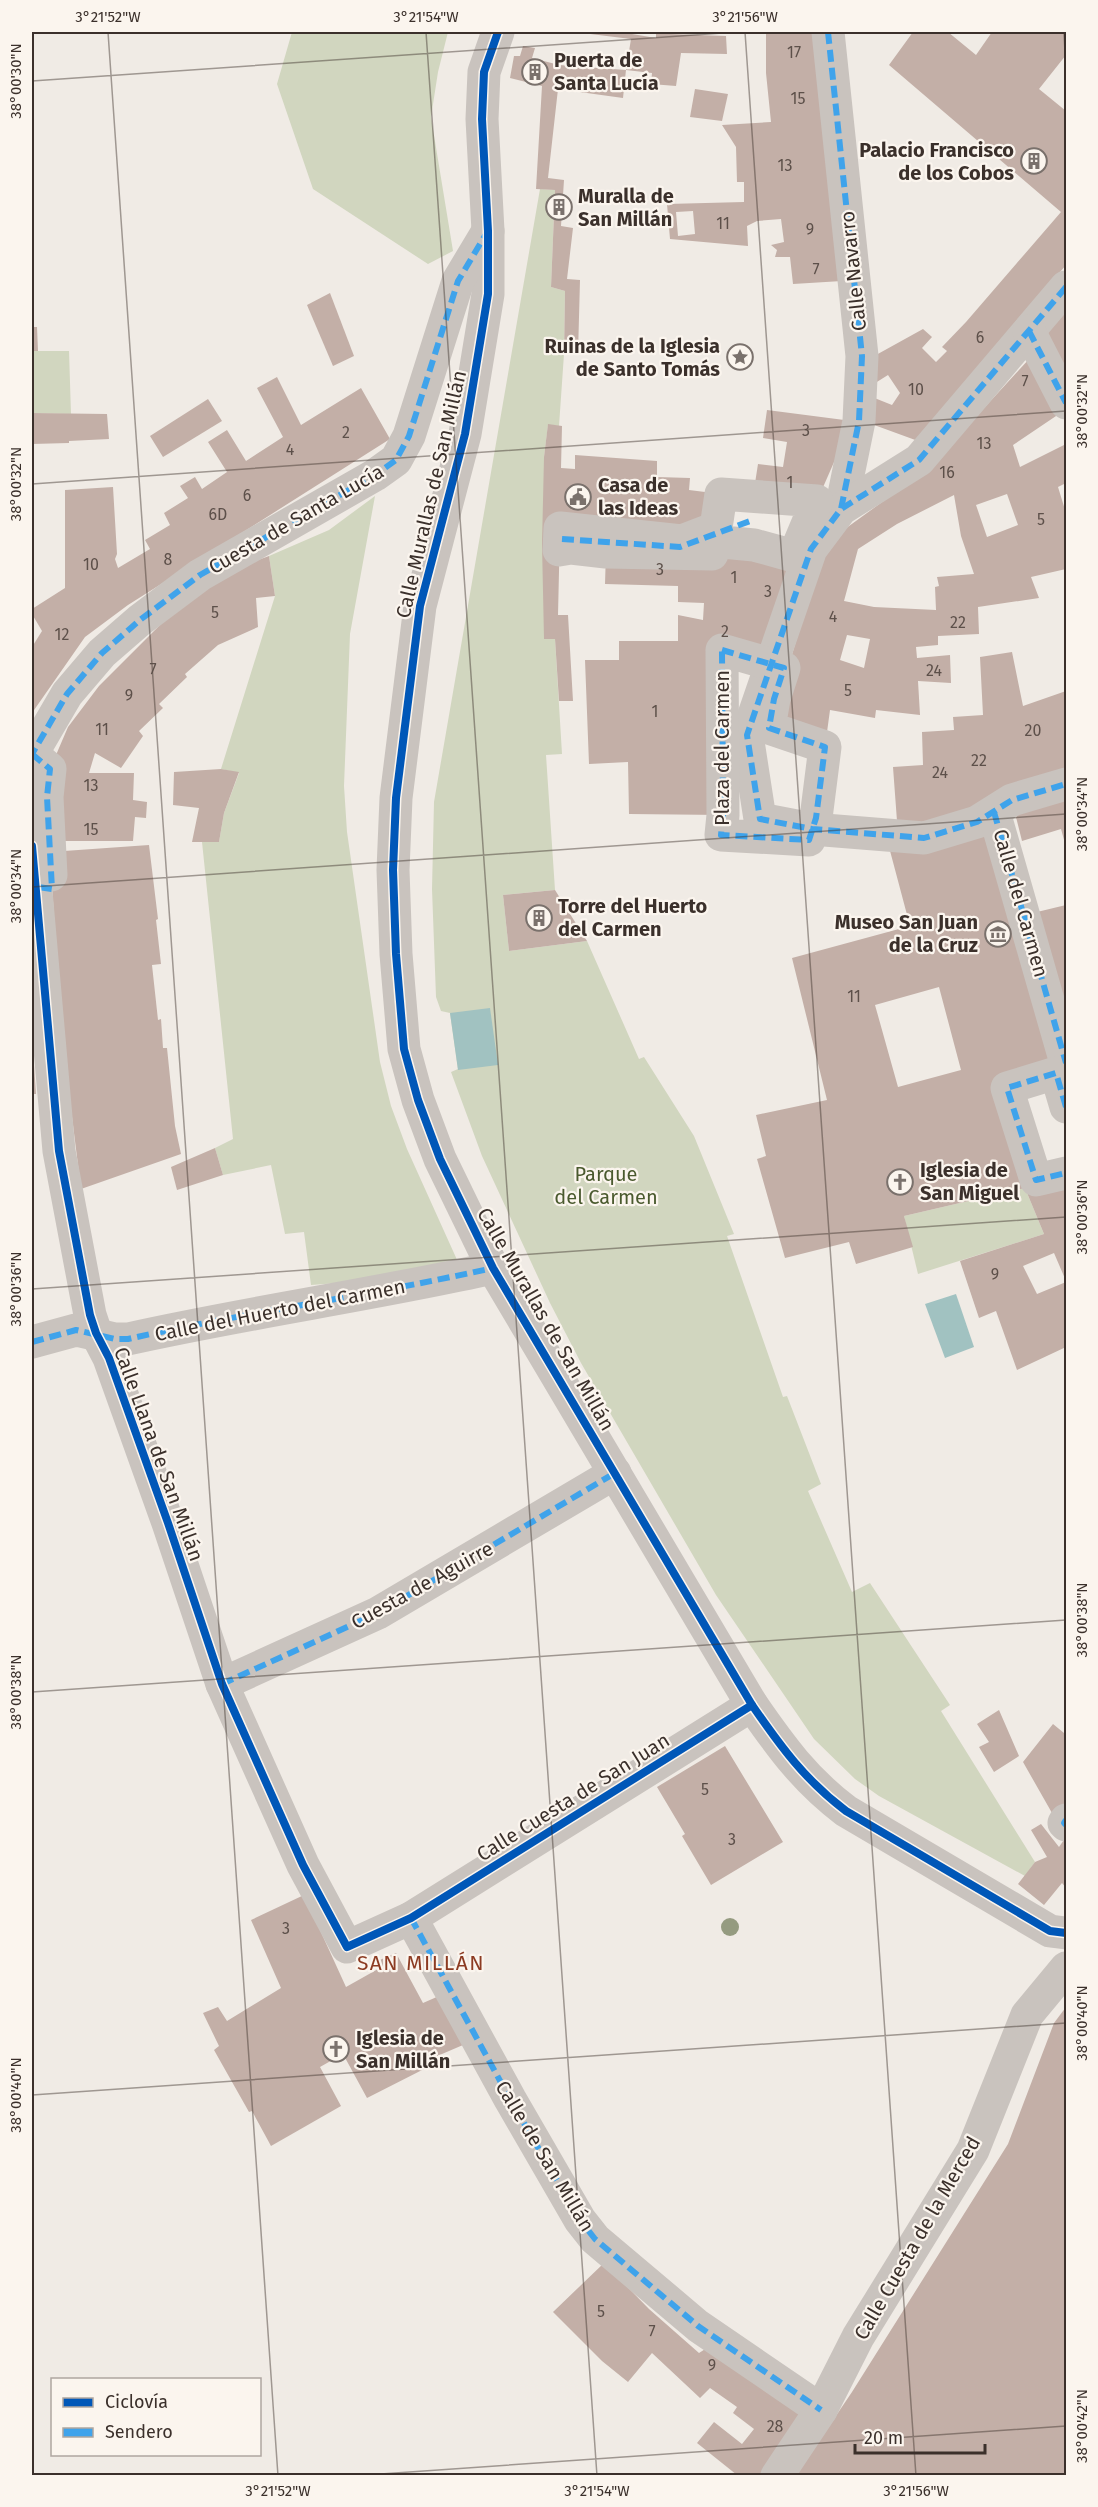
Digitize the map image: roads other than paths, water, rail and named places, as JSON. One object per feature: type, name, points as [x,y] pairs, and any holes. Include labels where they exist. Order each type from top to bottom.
[{"type":"street","name":"Calle Murallas de San Millán","points":[[498,32],[484,72],[482,119],[488,231],[488,294],[465,434],[420,606],[396,798],[393,870],[396,954],[404,1049],[418,1100],[440,1159],[493,1268],[752,1705],[794,1764],[826,1796],[846,1811],[1050,1931],[1066,1933]]},
{"type":"street","name":"Calle Navarro","points":[[828,32],[862,356],[859,421],[841,509]]},
{"type":"street","name":"Cuesta de Santa Lucía","points":[[32,754],[68,694],[102,653],[140,620],[200,575],[375,475],[396,460],[409,436],[458,281],[488,231]]},
{"type":"street","points":[[841,509],[919,460],[1066,287]]},
{"type":"street","points":[[1029,331],[1066,403]]},
{"type":"street","points":[[562,539],[680,547],[751,508],[816,501],[794,556],[754,545],[712,541],[712,554],[606,552],[571,548],[560,550],[560,528],[682,541],[716,528],[721,494],[751,508]]},
{"type":"street","name":"Plaza del Carmen","points":[[772,665],[722,650],[723,815],[721,835],[809,840],[812,829],[760,819],[747,735],[772,665],[811,549],[841,509]]},
{"type":"street","points":[[772,665],[784,668],[774,699],[769,728],[825,747],[816,818],[812,829],[924,838],[977,822],[1012,800],[1066,784]]},
{"type":"street","points":[[32,754],[32,759]]},
{"type":"street","points":[[32,754],[50,769],[47,797],[52,889],[32,873]]},
{"type":"street","name":"Calle del Carmen","points":[[994,812],[1066,1063]]},
{"type":"street","name":"Calle Llana de San Millán","points":[[32,873],[59,1151],[90,1315],[96,1334],[109,1358],[161,1501],[222,1684],[303,1865],[347,1947],[411,1918]]},
{"type":"street","points":[[1066,1107],[1056,1073],[1007,1088],[1036,1180],[1066,1173]]},
{"type":"street","name":"Calle del Huerto del Carmen","points":[[32,1342],[76,1330],[128,1339],[213,1320],[397,1289],[493,1268]]},
{"type":"street","name":"Cuesta de Aguirre","points":[[222,1684],[378,1613],[615,1473]]},
{"type":"street","name":"Calle Cuesta de San Juan","points":[[411,1918],[752,1705]]},
{"type":"street","points":[[1066,1820],[1064,1823],[1066,1825]]},
{"type":"street","name":"Calle de San Millán","points":[[411,1918],[510,2099],[580,2220],[595,2239],[698,2326],[821,2410]]},
{"type":"street","name":"Calle Cuesta de la Merced","points":[[777,2475],[821,2410],[858,2337],[973,2150],[1027,2014],[1066,1968]]},
{"type":"water","points":[[490,1008],[498,1065],[458,1070],[450,1013]]},
{"type":"water","points":[[956,1294],[974,1347],[945,1358],[925,1304]]},
{"type":"place","name":"Puerta de Santa Lucía","points":[[535,72]]},
{"type":"place","name":"Palacio Francisco de los Cobos","points":[[1034,161]]},
{"type":"place","name":"Muralla de San Millán","points":[[559,207]]},
{"type":"place","name":"Ruinas de la Iglesia de Santo Tomás","points":[[740,357]]},
{"type":"place","name":"Casa de las Ideas","points":[[578,497]]},
{"type":"place","name":"Torre del Huerto del Carmen","points":[[539,918]]},
{"type":"place","name":"Museo San Juan de la Cruz","points":[[998,934]]},
{"type":"place","name":"Iglesia de San Miguel","points":[[900,1182]]},
{"type":"place","name":"Iglesia de San Millán","points":[[336,2049]]},
{"type":"district","name":"SAN MILLÁN","points":[[421,1963]]},
{"type":"park label","name":"Parque del Carmen","points":[[606,1186]]}]
